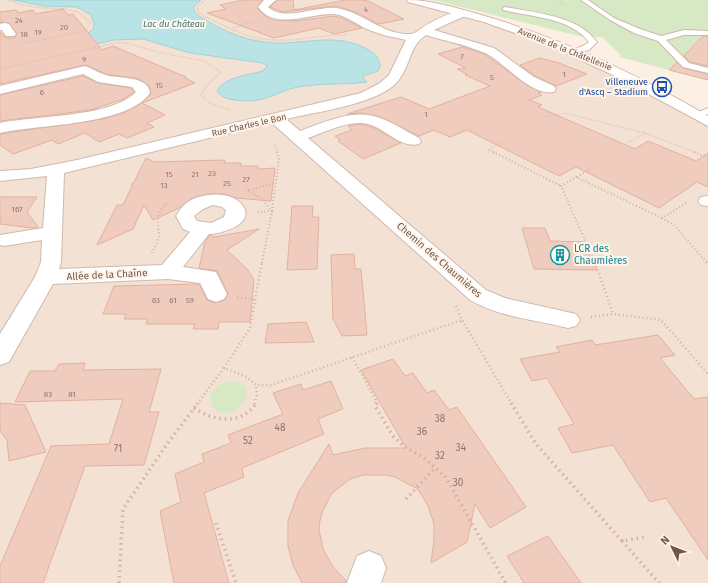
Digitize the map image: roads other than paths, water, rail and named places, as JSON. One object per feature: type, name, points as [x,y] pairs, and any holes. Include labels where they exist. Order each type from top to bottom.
[{"type":"street","points":[[271,0],[265,3],[263,7],[266,11],[274,14],[294,16],[337,11],[378,30],[420,34],[485,49],[498,56],[528,80],[549,89]]},
{"type":"street","name":"Avenue de la Châtellenie","points":[[412,0],[462,13],[531,34],[632,78],[704,116]]},
{"type":"street","points":[[420,34],[462,13]]},
{"type":"street","points":[[0,27],[5,26],[10,34]]},
{"type":"street","name":"Rue Charles le Bon","points":[[0,176],[31,174],[56,170],[355,99],[382,88],[398,74],[409,45],[420,34]]},
{"type":"street","points":[[0,90],[85,70],[104,79],[136,84],[143,90],[143,93],[138,99],[126,106],[101,114],[22,123],[0,128]]},
{"type":"street","name":"Chemin des Chaumières","points":[[277,118],[470,288],[485,299],[493,303],[543,312],[568,320]]},
{"type":"street","points":[[297,137],[352,120],[363,119],[379,123],[413,141]]},
{"type":"street","points":[[0,355],[46,278],[51,262],[56,170]]},
{"type":"street","points":[[168,272],[202,230]]},
{"type":"street","points":[[1,239],[53,232]]},
{"type":"street","name":"Allée de la Chaîne","points":[[46,278],[168,272],[208,277],[216,294]]},
{"type":"lane","points":[[584,0],[612,19],[637,31],[660,39],[686,65],[708,71]]},
{"type":"lane","points":[[505,9],[569,24],[579,28],[593,42],[586,48],[575,52]]},
{"type":"lane","points":[[660,39],[674,34],[687,32],[708,33]]},
{"type":"water","name":"Lac du Château","points":[[13,0],[201,0],[194,6],[196,13],[200,17],[228,32],[257,41],[278,43],[328,40],[353,43],[373,53],[377,57],[380,66],[378,71],[363,76],[367,82],[305,86],[287,90],[264,99],[256,100],[247,101],[230,99],[223,97],[217,91],[220,86],[237,77],[263,71],[267,66],[263,63],[190,53],[143,39],[113,40],[67,51],[93,29],[94,24],[91,15],[77,7],[44,6]]},
{"type":"place","name":"Villeneuve d'Ascq – Stadium","points":[[662,87]]},
{"type":"place","name":"LCR des Chaumières","points":[[560,255]]}]
